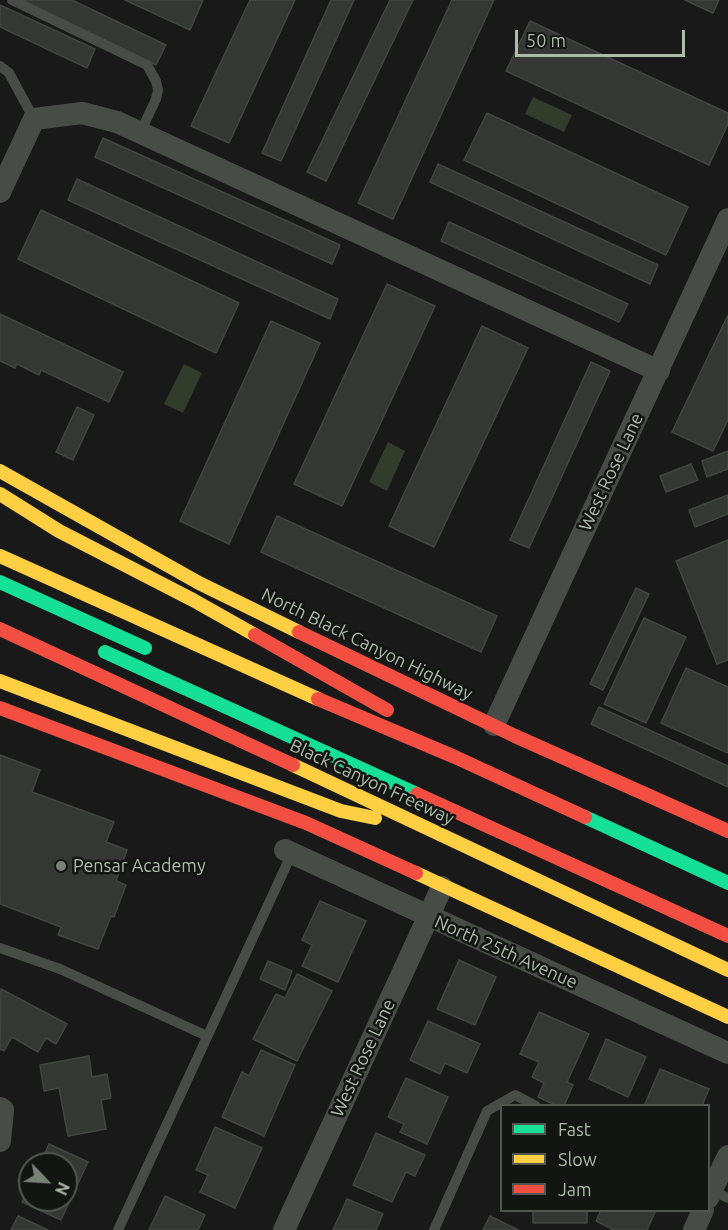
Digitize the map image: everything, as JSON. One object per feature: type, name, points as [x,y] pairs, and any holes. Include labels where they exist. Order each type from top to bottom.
[{"type":"main road","name":"North Black Canyon Highway","points":[[0,471],[199,583],[494,725],[728,831]]},
{"type":"main road","points":[[0,494],[59,531],[192,600],[373,700],[454,757]]},
{"type":"main road","points":[[0,556],[273,680],[454,757],[728,883]]},
{"type":"main road","points":[[0,582],[163,656]]},
{"type":"main road","name":"Black Canyon Freeway","points":[[0,629],[728,970]]},
{"type":"main road","points":[[89,644],[728,936]]},
{"type":"main road","points":[[0,681],[341,812],[429,828]]},
{"type":"main road","points":[[0,708],[306,823],[728,1017]]},
{"type":"street","points":[[0,192],[34,119],[82,113],[117,122],[141,131],[658,371]]},
{"type":"street","name":"West Rose Lane","points":[[494,725],[728,219]]},
{"type":"street","name":"North 25th Avenue","points":[[289,852],[728,1053]]},
{"type":"street","name":"West Rose Lane","points":[[284,1230],[442,887]]},
{"type":"street","points":[[0,1141],[1,1109]]},
{"type":"street","points":[[712,1197],[728,1156]]},
{"type":"street","points":[[694,1230],[704,1212]]},
{"type":"lane","points":[[12,0],[147,65],[158,90],[141,131]]},
{"type":"lane","points":[[0,66],[9,73],[34,119]]},
{"type":"lane","points":[[118,1230],[289,852]]},
{"type":"lane","points":[[0,948],[60,969],[207,1036]]},
{"type":"lane","points":[[434,1230],[487,1111],[515,1095],[532,1104]]},
{"type":"shaded area","points":[[533,97],[572,115],[564,132],[525,114]]},
{"type":"shaded area","points":[[184,364],[202,373],[183,413],[164,404]]},
{"type":"shaded area","points":[[388,442],[405,451],[387,491],[369,482]]},
{"type":"building","points":[[21,0],[72,0],[166,45],[156,65]]},
{"type":"building","points":[[125,0],[203,0],[190,30]]},
{"type":"building","points":[[250,0],[295,0],[229,143],[191,126]]},
{"type":"building","points":[[331,0],[354,0],[281,161],[262,153]]},
{"type":"building","points":[[390,0],[413,0],[326,181],[307,172]]},
{"type":"building","points":[[452,0],[494,0],[393,219],[358,203]]},
{"type":"building","points":[[685,0],[719,0],[713,13]]},
{"type":"building","points":[[0,5],[95,49],[87,68],[0,27]]},
{"type":"building","points":[[530,21],[728,113],[728,124],[709,165],[506,71]]},
{"type":"building","points":[[487,113],[688,207],[666,255],[464,160]]},
{"type":"building","points":[[103,138],[340,245],[332,264],[95,157]]},
{"type":"building","points":[[438,164],[658,265],[650,284],[430,182]]},
{"type":"building","points":[[77,179],[338,299],[330,319],[68,200]]},
{"type":"building","points":[[41,210],[239,303],[216,353],[18,259]]},
{"type":"building","points":[[449,222],[628,304],[619,322],[441,241]]},
{"type":"building","points":[[387,284],[435,306],[342,506],[294,484]]},
{"type":"building","points":[[0,314],[123,372],[109,402],[41,370],[39,375],[17,364],[15,368],[0,361]]},
{"type":"building","points":[[728,315],[728,420],[713,451],[672,432]]},
{"type":"building","points":[[271,321],[320,343],[229,544],[180,521]]},
{"type":"building","points":[[482,326],[528,348],[434,547],[389,526]]},
{"type":"building","points":[[591,362],[610,371],[529,548],[510,540]]},
{"type":"building","points":[[77,407],[94,415],[73,460],[56,452]]},
{"type":"building","points":[[728,451],[728,469],[707,477],[702,461]]},
{"type":"building","points":[[691,464],[698,480],[666,492],[660,476]]},
{"type":"building","points":[[728,495],[728,514],[695,527],[689,510]]},
{"type":"building","points":[[277,516],[497,616],[481,652],[261,552]]},
{"type":"building","points":[[728,540],[728,660],[717,664],[676,561]]},
{"type":"building","points":[[636,588],[649,594],[603,690],[590,684]]},
{"type":"building","points":[[644,618],[686,637],[646,723],[604,704]]},
{"type":"building","points":[[686,668],[728,687],[728,753],[661,723]]},
{"type":"building","points":[[599,707],[728,766],[728,787],[591,724]]},
{"type":"building","name":"Pensar Academy","points":[[0,755],[40,770],[32,792],[114,822],[106,842],[127,850],[116,881],[126,885],[114,917],[111,916],[98,949],[58,935],[61,927],[0,904]]},
{"type":"building","points":[[320,901],[366,921],[338,982],[302,966],[312,945],[302,940]]},
{"type":"building","points":[[459,960],[496,977],[475,1025],[437,1009]]},
{"type":"building","points":[[268,961],[292,971],[285,990],[260,979]]},
{"type":"building","points":[[297,974],[332,991],[297,1061],[253,1039],[276,994],[285,998]]},
{"type":"building","points":[[1,989],[67,1024],[56,1044],[46,1038],[38,1052],[12,1037],[4,1051],[0,1049]]},
{"type":"building","points":[[539,1012],[589,1034],[567,1082],[573,1085],[565,1104],[553,1104],[538,1097],[544,1083],[532,1077],[539,1062],[520,1054]]},
{"type":"building","points":[[428,1021],[480,1044],[467,1073],[445,1063],[440,1074],[410,1060]]},
{"type":"building","points":[[606,1039],[646,1057],[628,1097],[589,1079]]},
{"type":"building","points":[[261,1050],[295,1065],[264,1136],[222,1117],[242,1072],[249,1076]]},
{"type":"building","points":[[89,1056],[92,1077],[107,1074],[111,1098],[101,1100],[106,1129],[68,1136],[59,1088],[44,1091],[40,1065]]},
{"type":"building","points":[[660,1069],[709,1089],[703,1104],[645,1104]]},
{"type":"building","points":[[406,1078],[448,1097],[427,1144],[400,1132],[404,1124],[388,1117]]},
{"type":"building","points":[[215,1127],[262,1148],[235,1208],[200,1192],[208,1175],[196,1170]]},
{"type":"building","points":[[376,1133],[425,1155],[415,1176],[406,1172],[392,1202],[353,1185]]},
{"type":"building","points":[[49,1144],[66,1152],[45,1152]]},
{"type":"building","points":[[78,1157],[88,1162],[78,1183]]},
{"type":"building","points":[[165,1196],[205,1215],[198,1230],[149,1230]]},
{"type":"building","points":[[347,1199],[383,1214],[376,1230],[333,1230]]},
{"type":"building","points":[[44,1212],[65,1212],[61,1220]]},
{"type":"building","points":[[533,1212],[587,1212],[587,1223],[533,1223]]},
{"type":"building","points":[[600,1212],[655,1212],[647,1230],[614,1230],[596,1221]]},
{"type":"building","points":[[18,1216],[48,1230],[11,1230]]},
{"type":"building","points":[[490,1216],[518,1230],[483,1230]]},
{"type":"traffic: fast","points":[[0,582],[145,648]]},
{"type":"traffic: fast","points":[[105,652],[417,794]]},
{"type":"traffic: fast","points":[[585,817],[728,883]]},
{"type":"traffic: slow","points":[[0,471],[199,583],[299,632]]},
{"type":"traffic: slow","points":[[0,494],[59,531],[193,600],[255,635]]},
{"type":"traffic: slow","points":[[0,556],[318,699]]},
{"type":"traffic: slow","points":[[0,681],[341,811],[375,818]]},
{"type":"traffic: slow","points":[[293,765],[728,970]]},
{"type":"traffic: slow","points":[[416,873],[728,1017]]},
{"type":"traffic: jam","points":[[0,629],[293,765]]},
{"type":"traffic: jam","points":[[299,632],[515,736],[728,831]]},
{"type":"traffic: jam","points":[[255,635],[387,710]]},
{"type":"traffic: jam","points":[[318,699],[455,757],[585,817]]},
{"type":"traffic: jam","points":[[0,708],[306,823],[416,873]]},
{"type":"traffic: jam","points":[[417,794],[728,936]]},
{"type":"place","name":"Pensar Academy","points":[[61,866]]}]
